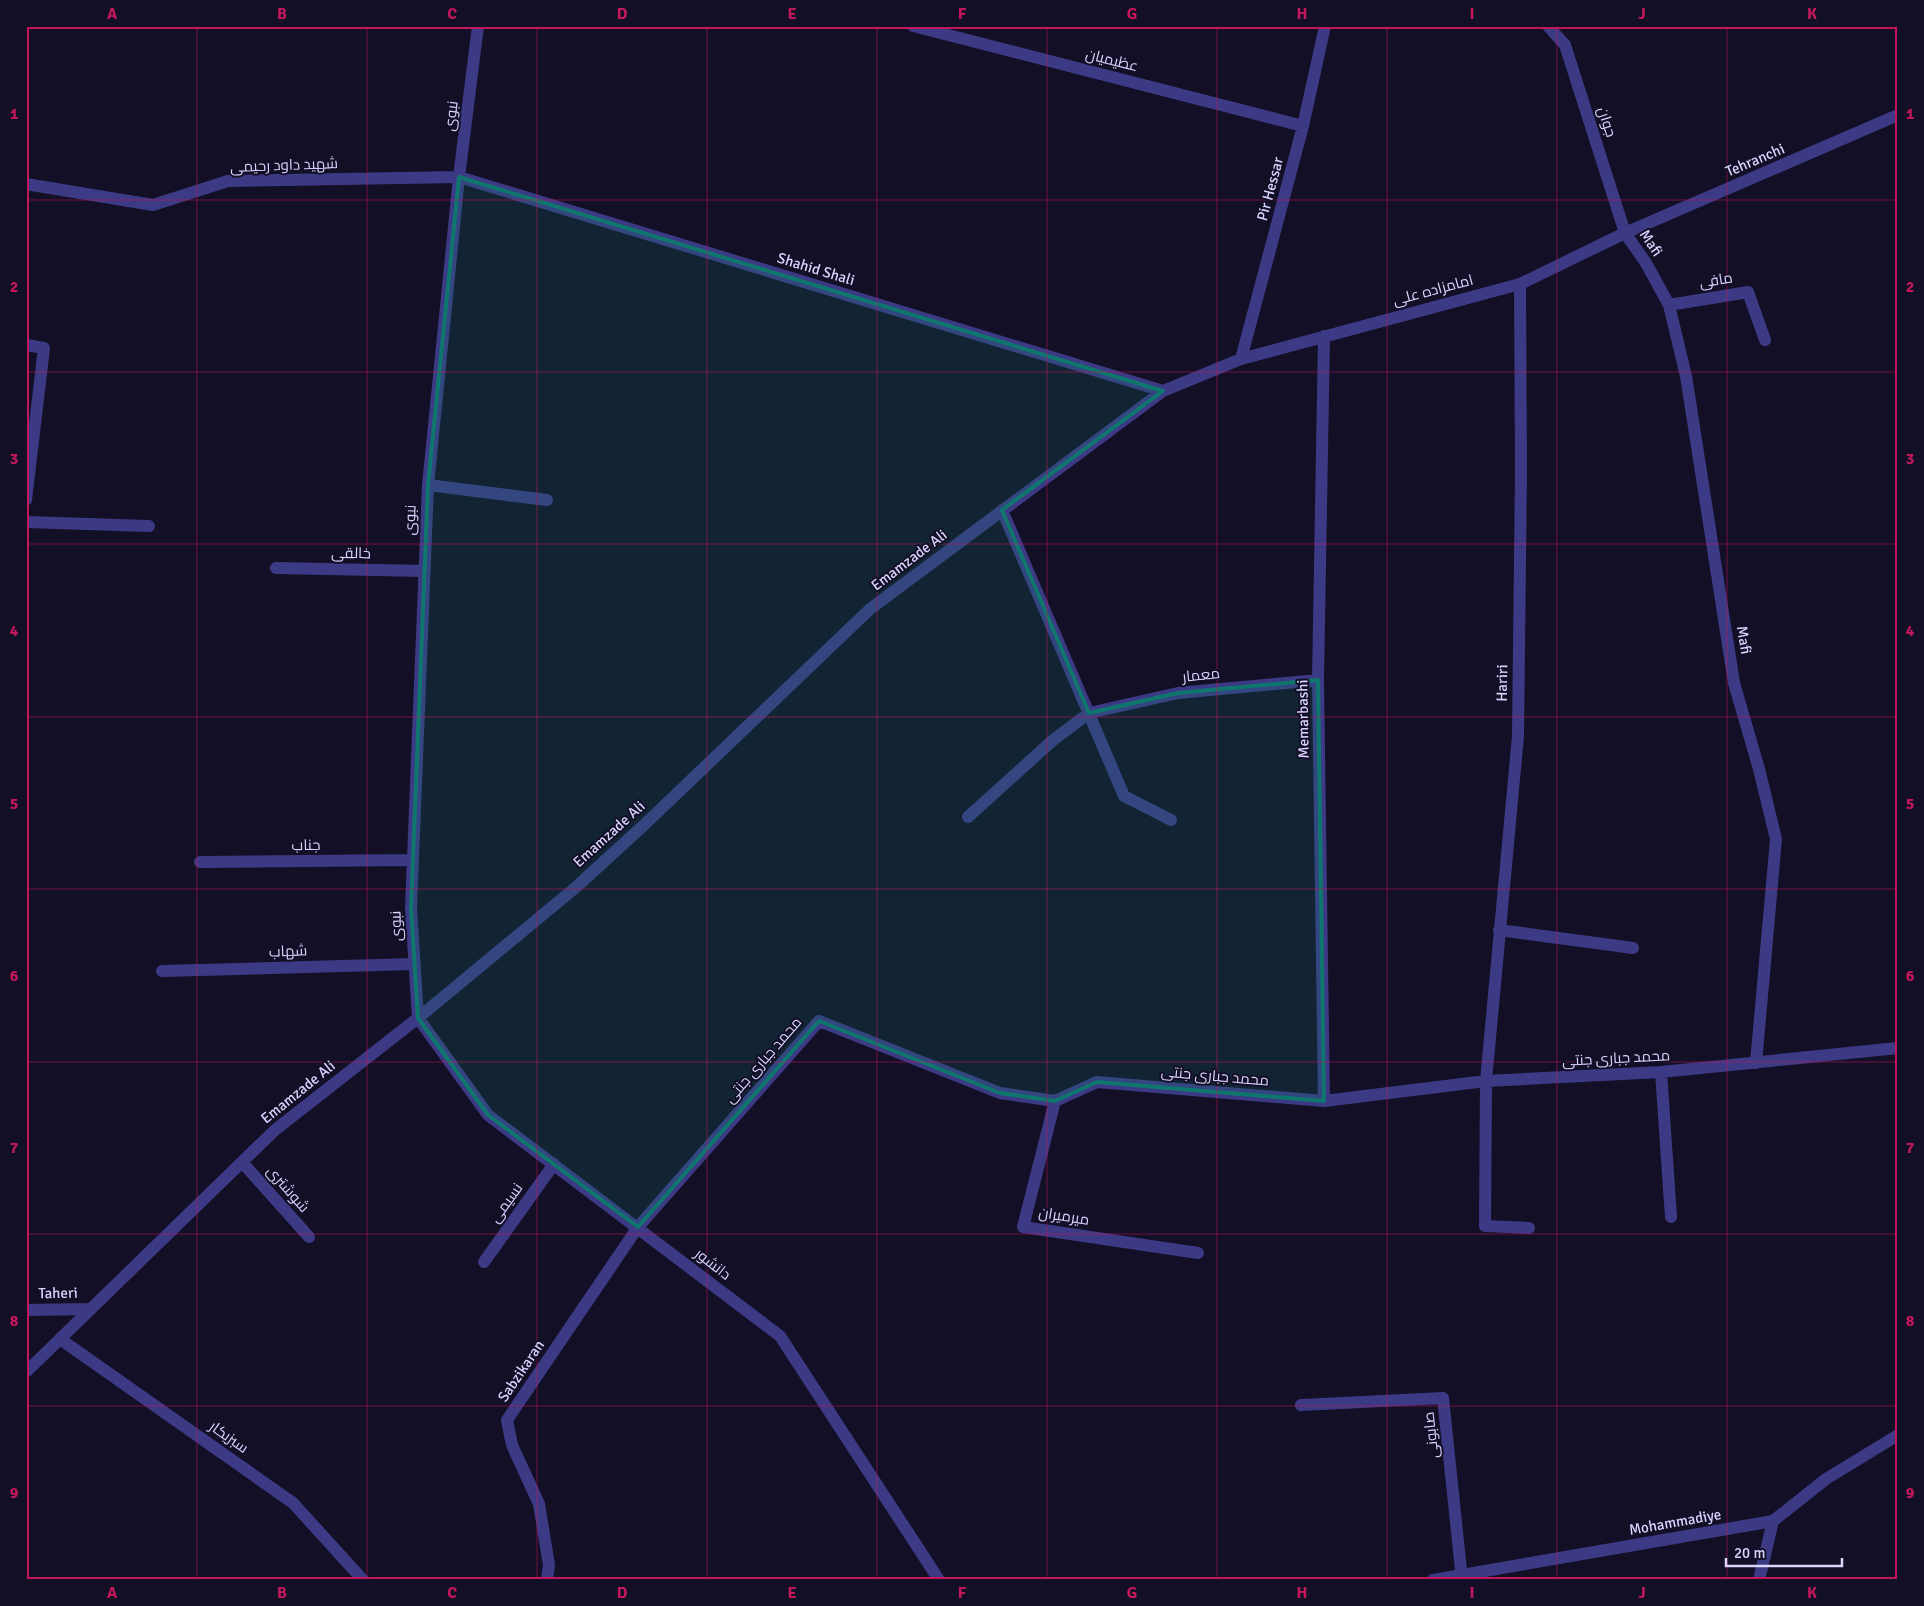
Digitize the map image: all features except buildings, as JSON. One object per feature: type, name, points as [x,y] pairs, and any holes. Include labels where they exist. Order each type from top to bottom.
[{"type":"street","name":"نبوی","points":[[418,1018],[411,908],[428,486],[459,178],[478,26]]},
{"type":"street","name":"عظیمیان","points":[[913,26],[1303,126]]},
{"type":"street","name":"Pir Hessar","points":[[1241,360],[1303,126],[1325,26]]},
{"type":"street","name":"جوان","points":[[1548,26],[1566,46],[1625,233]]},
{"type":"street","name":"Tehranchi","points":[[1625,233],[1898,115]]},
{"type":"street","name":"شهید داود رحیمی","points":[[26,184],[153,206],[228,181],[459,178]]},
{"type":"street","name":"Shahid Shali","points":[[459,178],[1163,391]]},
{"type":"street","name":"امامزاده علی","points":[[1241,360],[1520,284],[1625,233]]},
{"type":"street","name":"Mafi","points":[[1625,233],[1646,263],[1669,305],[1686,376],[1734,682],[1759,769],[1776,839],[1756,1063]]},
{"type":"street","name":"Hariri","points":[[1520,284],[1521,471],[1518,736],[1486,1081],[1485,1226],[1529,1228]]},
{"type":"street","name":"مافی","points":[[1669,305],[1748,292],[1765,340]]},
{"type":"street","name":"Memarbashi","points":[[1324,336],[1318,680],[1324,1101]]},
{"type":"street","points":[[26,345],[44,348],[26,500]]},
{"type":"street","name":"Emamzade Ali","points":[[26,1372],[275,1130],[418,1018],[575,888],[644,825],[870,609],[1163,391],[1241,360]]},
{"type":"street","points":[[428,486],[547,500]]},
{"type":"street","points":[[1002,510],[1124,796],[1171,820]]},
{"type":"street","points":[[26,522],[149,526]]},
{"type":"street","name":"خالقی","points":[[276,568],[425,571]]},
{"type":"street","name":"معمار","points":[[968,817],[1052,741],[1089,713],[1178,693],[1318,680]]},
{"type":"street","name":"جناب","points":[[200,862],[412,860]]},
{"type":"street","points":[[1499,930],[1633,948]]},
{"type":"street","name":"شهاب","points":[[162,971],[414,964]]},
{"type":"street","name":"دانشور","points":[[418,1018],[488,1115],[780,1336],[940,1580]]},
{"type":"street","name":"محمد جباری جنتی","points":[[638,1227],[819,1021],[1000,1093],[1055,1101],[1098,1082],[1324,1101],[1486,1081],[1661,1072],[1898,1048]]},
{"type":"street","points":[[1661,1072],[1671,1217]]},
{"type":"street","name":"میرمیران","points":[[1055,1101],[1023,1227],[1198,1253]]},
{"type":"street","name":"شوشتری","points":[[242,1162],[309,1237]]},
{"type":"street","name":"نسیمی","points":[[484,1262],[554,1164]]},
{"type":"street","name":"Sabzikaran","points":[[547,1580],[549,1565],[539,1504],[512,1445],[507,1420],[638,1227]]},
{"type":"street","name":"Taheri","points":[[26,1310],[91,1309]]},
{"type":"street","name":"سبزیکار","points":[[60,1339],[293,1503],[364,1580]]},
{"type":"street","name":"صابونی","points":[[1301,1405],[1443,1398],[1461,1577]]},
{"type":"street","name":"Mohammadiye","points":[[1434,1580],[1461,1577],[1773,1521],[1826,1479],[1898,1435]]},
{"type":"street","points":[[1759,1580],[1773,1521]]},
{"type":"highlighted area","points":[[459,177],[1163,391],[1002,510],[1089,713],[1178,693],[1318,680],[1324,1101],[1097,1082],[1055,1101],[1000,1093],[819,1021],[638,1227],[488,1115],[418,1018],[411,908],[428,485]]}]
